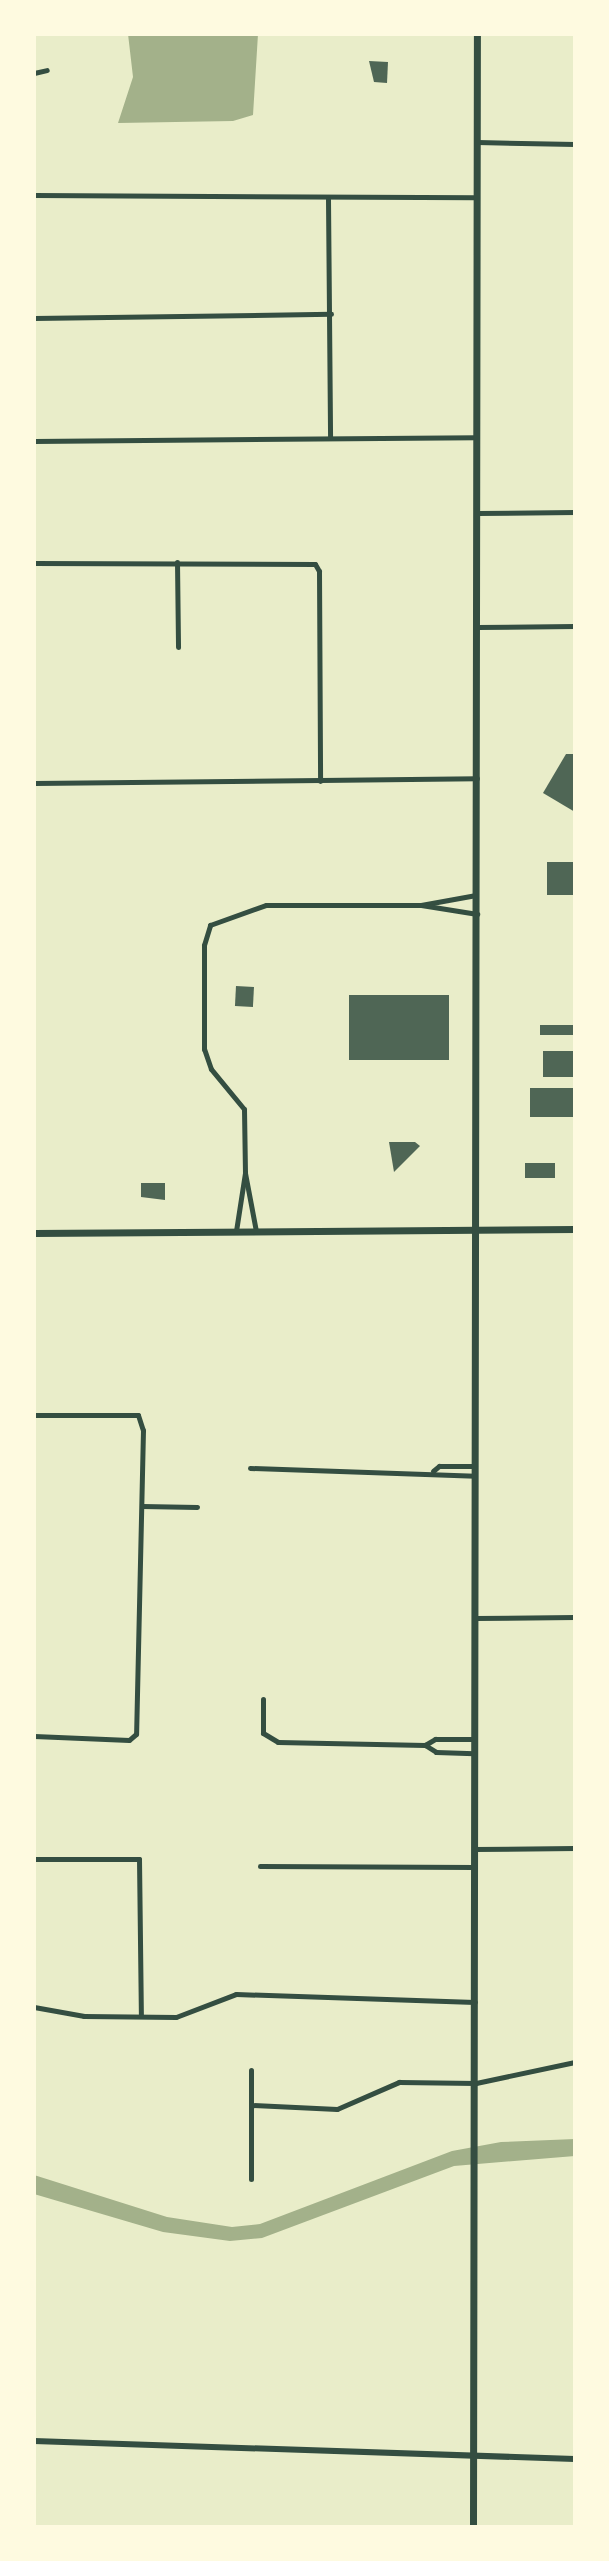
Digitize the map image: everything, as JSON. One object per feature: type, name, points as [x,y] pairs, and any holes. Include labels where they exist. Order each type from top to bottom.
[{"type":"main road","points":[[473,2527],[477,34]]},
{"type":"main road","points":[[34,1233],[575,1229]]},
{"type":"street","points":[[34,73],[47,70]]},
{"type":"street","points":[[477,142],[575,144]]},
{"type":"street","points":[[34,195],[289,193],[328,198],[477,197]]},
{"type":"street","points":[[328,198],[330,437]]},
{"type":"street","points":[[34,318],[331,314]]},
{"type":"street","points":[[34,441],[477,437]]},
{"type":"street","points":[[477,513],[575,512]]},
{"type":"street","points":[[34,563],[307,560],[318,567],[320,781]]},
{"type":"street","points":[[177,562],[178,647]]},
{"type":"street","points":[[477,627],[575,626]]},
{"type":"street","points":[[34,783],[477,778]]},
{"type":"street","points":[[421,905],[477,895]]},
{"type":"street","points":[[256,1231],[245,1173],[242,1103],[211,1069],[204,1049],[204,945],[210,925],[266,905],[421,905],[477,914]]},
{"type":"street","points":[[236,1231],[245,1173]]},
{"type":"street","points":[[34,1415],[138,1415],[143,1423],[133,1738],[34,1736]]},
{"type":"street","points":[[433,1471],[439,1466],[475,1466]]},
{"type":"street","points":[[250,1468],[433,1471],[475,1476]]},
{"type":"street","points":[[142,1506],[197,1507]]},
{"type":"street","points":[[475,1618],[575,1617]]},
{"type":"street","points":[[263,1699],[263,1733],[278,1742],[425,1745],[436,1752],[476,1753]]},
{"type":"street","points":[[425,1745],[435,1739],[476,1739]]},
{"type":"street","points":[[474,1849],[575,1848]]},
{"type":"street","points":[[34,1859],[139,1859],[141,2016]]},
{"type":"street","points":[[260,1866],[474,1867]]},
{"type":"street","points":[[34,2007],[84,2016],[182,2017],[236,1994],[476,2002]]},
{"type":"street","points":[[251,2105],[337,2109],[399,2082],[476,2083],[575,2062]]},
{"type":"street","points":[[251,2070],[251,2179]]},
{"type":"street","points":[[34,2441],[473,2459],[575,2459]]},
{"type":"shaded area","points":[[128,34],[258,34],[253,115],[233,121],[118,123],[133,77]]},
{"type":"shaded area","points":[[575,2139],[575,2156],[454,2166],[262,2238],[230,2241],[163,2232],[34,2194],[34,2175],[167,2217],[232,2227],[260,2224],[452,2151],[501,2142]]},
{"type":"building","points":[[369,61],[388,62],[387,83],[374,82]]},
{"type":"building","points":[[566,754],[575,754],[575,812],[543,793]]},
{"type":"building","points":[[547,862],[575,862],[575,895],[547,895]]},
{"type":"building","points":[[236,986],[254,987],[253,1007],[235,1006]]},
{"type":"building","points":[[349,995],[449,995],[449,1060],[349,1060]]},
{"type":"building","points":[[540,1025],[575,1025],[575,1035],[540,1035]]},
{"type":"building","points":[[543,1051],[575,1051],[575,1077],[543,1077]]},
{"type":"building","points":[[530,1088],[575,1088],[575,1117],[530,1117]]},
{"type":"building","points":[[389,1142],[415,1142],[420,1146],[394,1172]]},
{"type":"building","points":[[525,1163],[555,1163],[555,1178],[525,1178]]},
{"type":"building","points":[[141,1183],[165,1183],[165,1200],[141,1197]]}]
